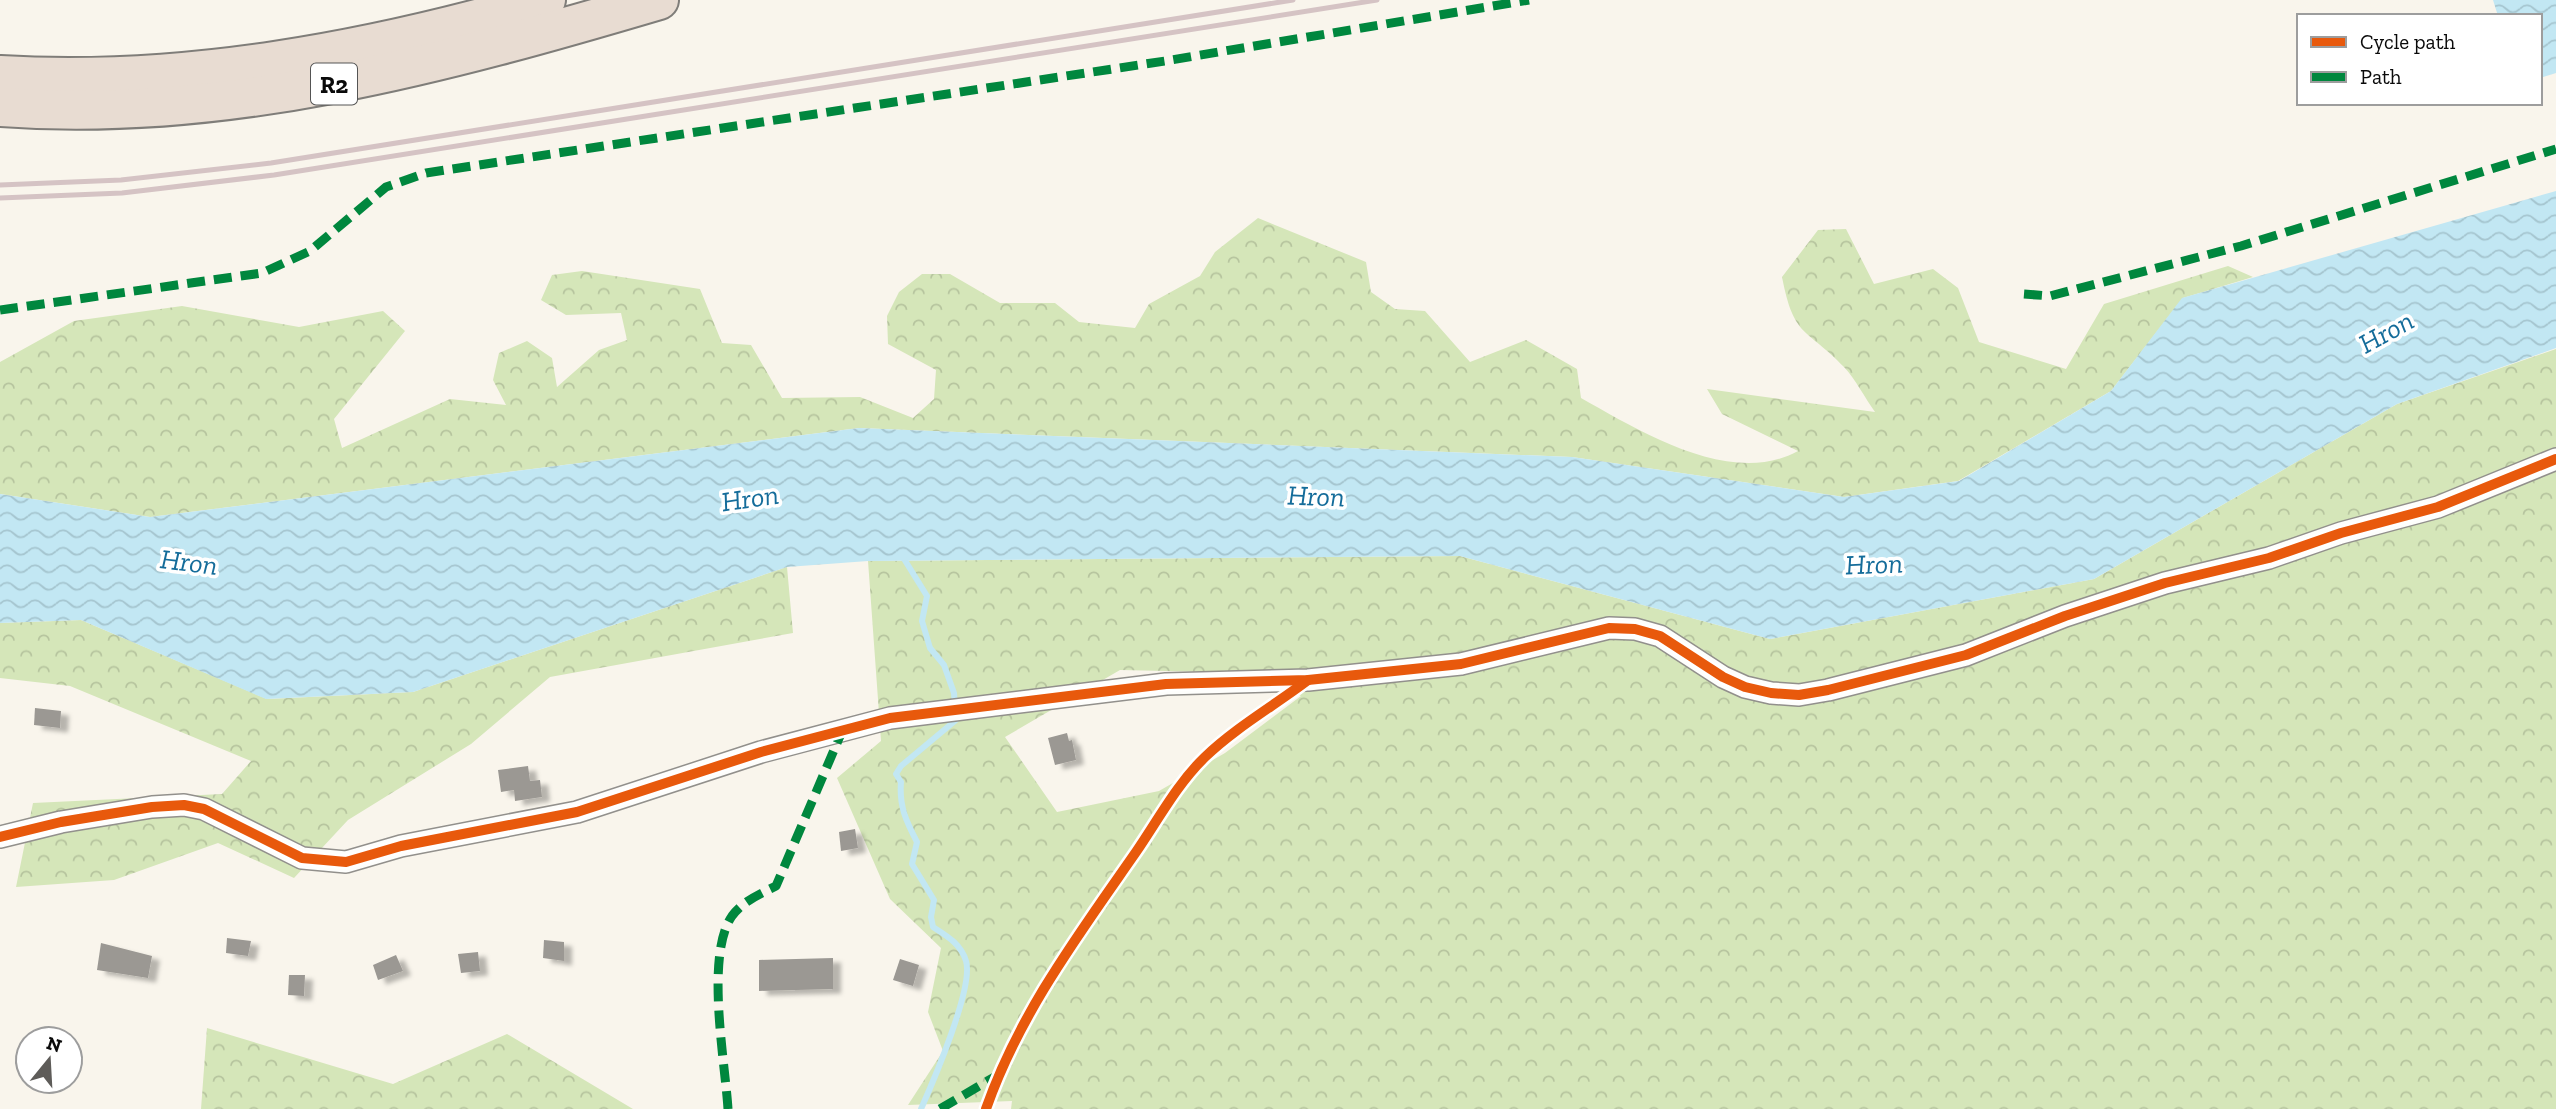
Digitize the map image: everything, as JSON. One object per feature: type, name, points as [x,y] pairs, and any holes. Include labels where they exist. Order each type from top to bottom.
[{"type":"highway","name":"R2","points":[[0,75],[123,74],[233,66],[332,51],[545,0]]},
{"type":"highway","name":"R2","points":[[0,107],[129,107],[236,98],[344,83],[555,31],[659,0]]},
{"type":"street","points":[[3,835],[61,822],[152,807],[184,805],[213,814],[302,859],[346,862],[401,846],[577,812],[761,751],[890,718],[1167,684],[1308,680],[1461,664],[1609,628],[1634,629],[1660,636],[1723,677],[1745,687],[1771,694],[1799,695],[1966,655],[2065,616],[2153,587],[2269,558],[2341,533],[2438,507],[2556,459]]},
{"type":"green space","points":[[1258,218],[1366,262],[1371,292],[1395,309],[1425,311],[1470,362],[1526,340],[1577,369],[1581,398],[1686,451],[1744,463],[1772,461],[1798,451],[1722,414],[1707,389],[1875,412],[1844,367],[1803,330],[1791,312],[1782,277],[1818,230],[1846,229],[1874,284],[1933,269],[1958,288],[1979,342],[2066,369],[2104,304],[2228,266],[2253,277],[2183,298],[2111,391],[1958,481],[1844,497],[1572,457],[859,428],[150,517],[0,494],[0,362],[74,321],[182,306],[299,327],[383,311],[405,331],[334,419],[342,448],[450,399],[506,405],[493,380],[499,353],[527,341],[552,358],[557,387],[599,350],[627,340],[621,313],[566,315],[541,300],[552,275],[582,271],[700,289],[722,343],[751,345],[782,398],[860,397],[913,418],[934,399],[936,370],[888,344],[887,316],[899,292],[922,274],[950,274],[1000,303],[1055,303],[1079,322],[1135,328],[1149,304],[1200,276],[1215,252]]},
{"type":"green space","points":[[2556,349],[2556,1109],[1011,1109],[1012,1101],[908,1105],[943,1051],[928,1012],[941,948],[890,899],[837,778],[881,741],[868,561],[1460,556],[1770,639],[2094,579],[2397,404]],"holes":[[[1120,670],[1257,673],[1301,696],[1225,753],[1159,791],[1057,812],[1005,737]]]},
{"type":"green space","points":[[787,567],[793,633],[550,677],[471,744],[348,820],[294,878],[218,843],[114,880],[16,887],[33,803],[222,794],[251,761],[70,686],[0,678],[0,623],[81,620],[267,699],[413,692]]},
{"type":"green space","points":[[207,1028],[393,1084],[507,1034],[633,1109],[201,1109]]},
{"type":"water","points":[[2493,0],[2556,0],[2556,73],[2542,77],[2542,14],[2497,14]]},
{"type":"water","name":"Hron","points":[[2556,191],[2556,348],[2397,404],[2094,579],[1770,639],[1460,556],[868,561],[787,567],[413,692],[266,699],[81,620],[0,623],[0,494],[150,517],[859,428],[1572,457],[1844,497],[1959,481],[2111,391],[2182,298]]},
{"type":"building","points":[[35,708],[61,711],[60,728],[34,725]]},
{"type":"building","points":[[1067,733],[1069,741],[1072,740],[1076,760],[1055,765],[1048,738]]},
{"type":"building","points":[[528,766],[530,781],[540,780],[542,797],[515,801],[514,790],[501,792],[498,770]]},
{"type":"building","points":[[855,829],[858,848],[841,851],[839,832]]},
{"type":"building","points":[[227,938],[251,941],[248,956],[226,953]]},
{"type":"building","points":[[544,940],[564,942],[564,961],[543,958]]},
{"type":"building","points":[[101,943],[152,956],[148,978],[97,970]]},
{"type":"building","points":[[478,952],[480,971],[461,973],[458,954]]},
{"type":"building","points":[[396,955],[403,971],[378,980],[373,965]]},
{"type":"building","points":[[833,958],[833,989],[759,991],[759,960]]},
{"type":"building","points":[[900,959],[919,965],[913,986],[893,980]]},
{"type":"building","points":[[289,975],[305,975],[304,996],[288,995]]},
{"type":"waterway","points":[[901,554],[927,596],[922,621],[930,648],[944,665],[954,693],[956,720],[901,766],[896,774],[901,782],[904,813],[917,842],[912,864],[934,900],[931,917],[933,927],[961,950],[966,961],[967,974],[951,1035],[921,1109]]},
{"type":"railway","points":[[0,185],[121,180],[271,163],[1293,0]]},
{"type":"railway","points":[[0,198],[122,193],[274,175],[1377,0]]},
{"type":"marked path","points":[[0,310],[262,273],[310,251],[386,187],[426,173],[1165,61],[1529,0]]},
{"type":"marked path","points":[[2024,294],[2050,296],[2241,246],[2556,149]]},
{"type":"marked path","points":[[728,1109],[718,982],[724,934],[732,916],[741,906],[776,886],[843,729]]},
{"type":"marked path","points":[[940,1109],[998,1075]]},
{"type":"cycle path","points":[[0,837],[61,822],[152,807],[184,805],[204,809],[302,858],[346,862],[401,846],[577,812],[761,752],[890,718],[1166,684],[1308,680],[1461,664],[1609,628],[1635,629],[1660,636],[1723,677],[1745,687],[1771,693],[1799,695],[1966,655],[2065,616],[2165,583],[2269,558],[2341,533],[2438,507],[2556,459]]},
{"type":"cycle path","points":[[986,1109],[1015,1040],[1052,976],[1177,790],[1217,746],[1308,680]]}]
